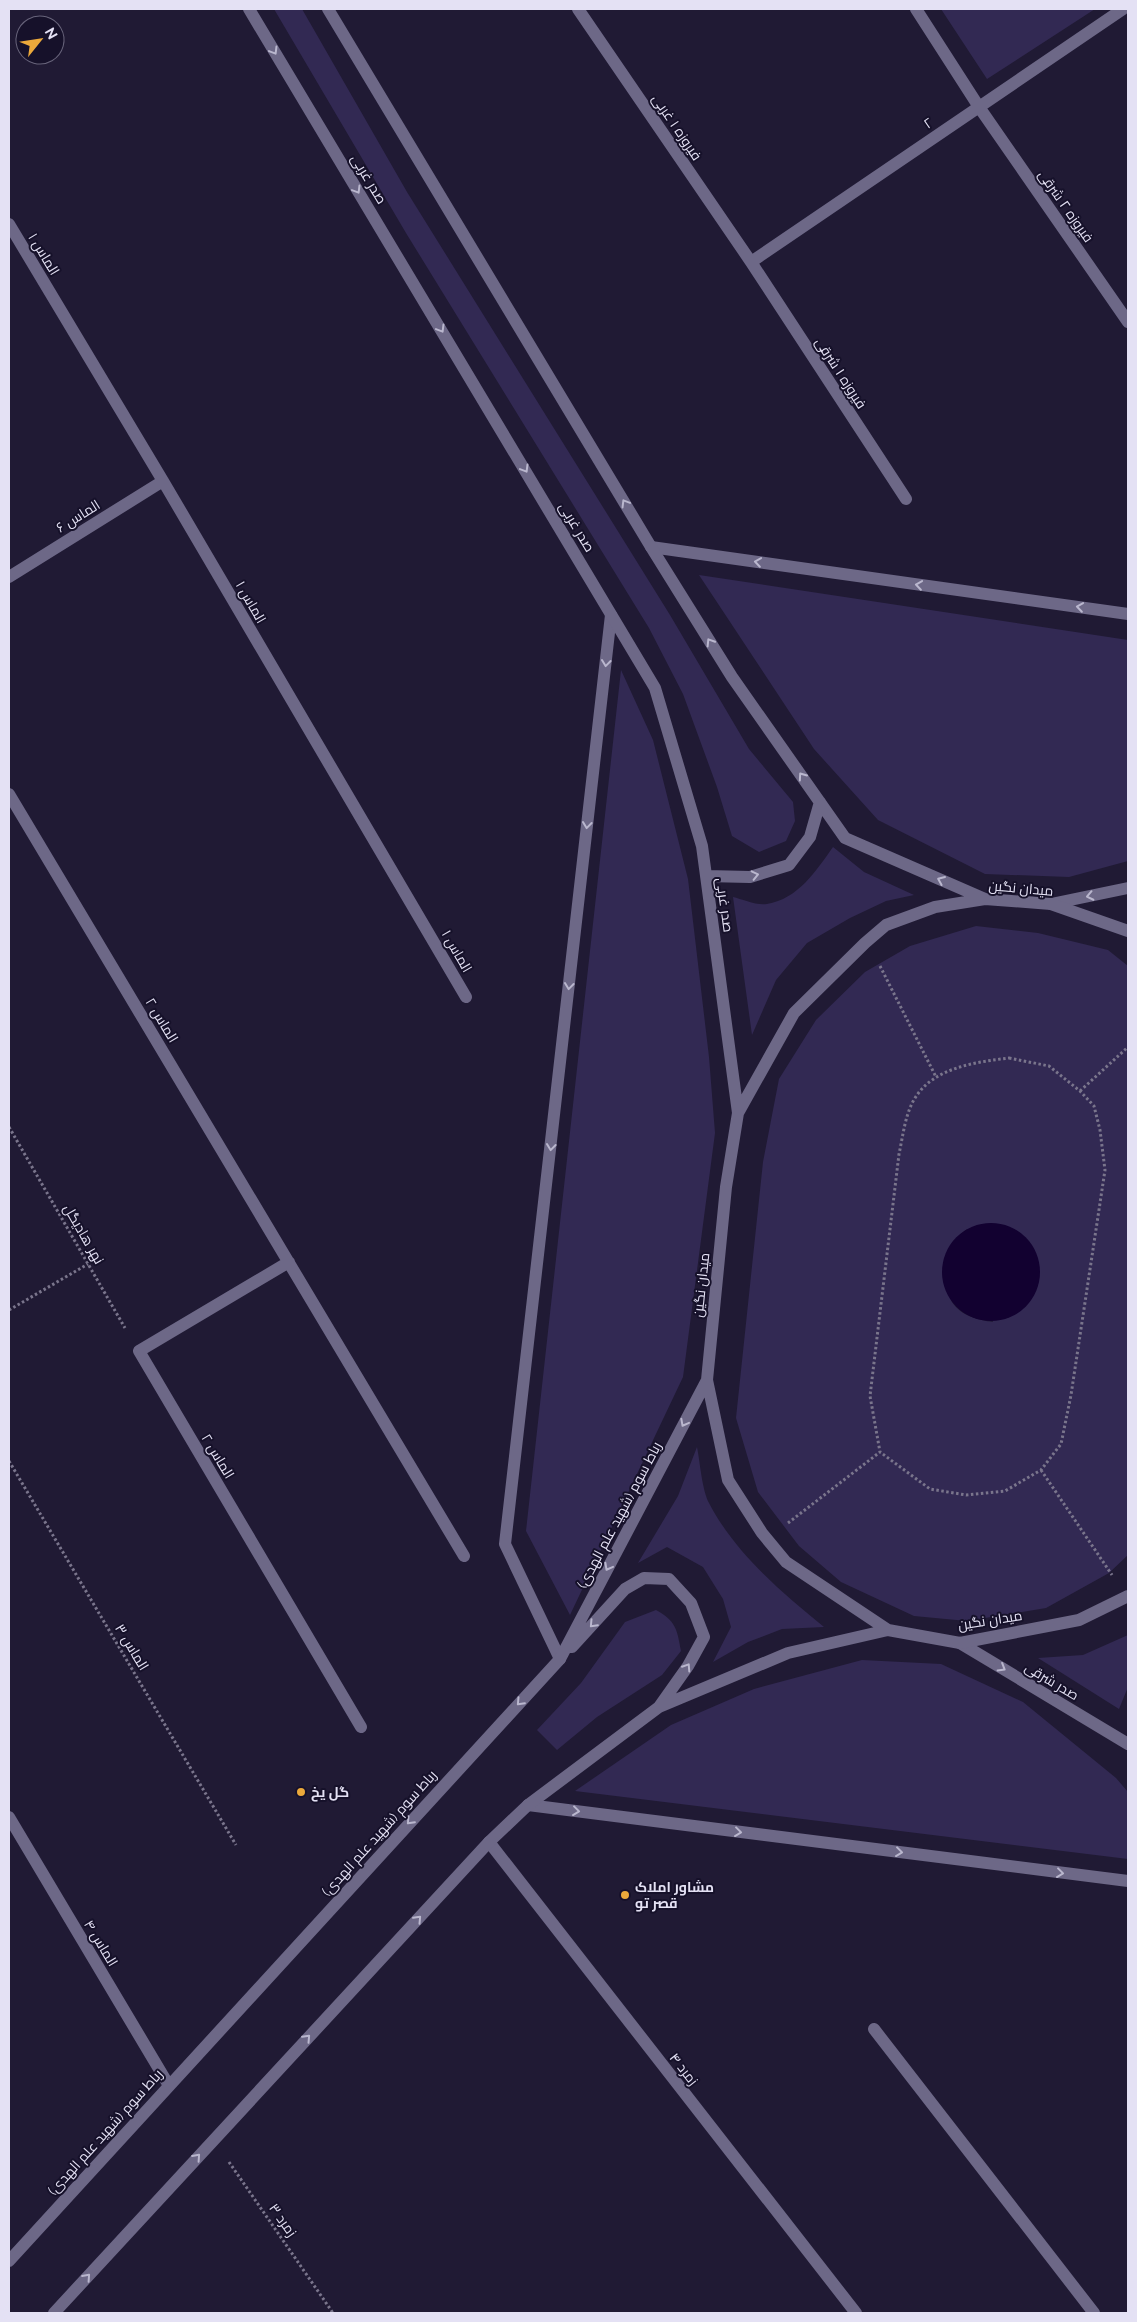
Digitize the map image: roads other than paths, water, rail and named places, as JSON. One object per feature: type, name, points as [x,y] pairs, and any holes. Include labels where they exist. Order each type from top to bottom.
[{"type":"street","name":"صدر غربی","points":[[249,9],[655,688],[702,846],[738,1113]]},
{"type":"street","points":[[328,9],[651,547],[732,677],[845,838],[985,899]]},
{"type":"street","name":"فیروزه ۱ غربی","points":[[578,9],[751,262]]},
{"type":"street","name":"فیروزه ۲ شرقی","points":[[916,9],[979,107],[1128,322]]},
{"type":"street","name":"۲","points":[[751,262],[1122,9]]},
{"type":"street","name":"الماس ۱","points":[[9,224],[163,481],[466,997]]},
{"type":"street","name":"فیروزه ۱ شرقی","points":[[751,262],[906,499]]},
{"type":"street","name":"الماس ۶","points":[[9,577],[163,481]]},
{"type":"street","points":[[651,547],[1128,614]]},
{"type":"street","points":[[611,615],[505,1544],[560,1659],[625,1589],[644,1578],[669,1579],[691,1603],[704,1637],[688,1666],[659,1707]]},
{"type":"street","name":"الماس ۲","points":[[9,794],[464,1556]]},
{"type":"street","points":[[706,876],[750,877],[789,865],[810,837],[820,802]]},
{"type":"street","points":[[1051,904],[1128,888]]},
{"type":"street","name":"میدان نگین","points":[[1128,932],[1051,904],[985,899],[927,910],[886,925],[865,942],[794,1013],[738,1113],[726,1187],[707,1380],[728,1480],[762,1533],[786,1562],[888,1630],[960,1643],[1079,1620],[1128,1596]]},
{"type":"street","name":"الماس ۲","points":[[289,1262],[139,1352],[361,1727]]},
{"type":"street","name":"رباط سوم (شهید علم الهدی)","points":[[9,2261],[168,2084],[560,1659],[707,1380]]},
{"type":"street","points":[[54,2313],[489,1842],[528,1805],[659,1707],[788,1653],[888,1630]]},
{"type":"street","name":"صدر شرقی","points":[[960,1643],[1128,1744]]},
{"type":"street","points":[[528,1805],[1128,1881]]},
{"type":"street","name":"الماس ۴","points":[[9,1817],[168,2084]]},
{"type":"street","name":"زمرد ۴","points":[[489,1842],[856,2313]]},
{"type":"street","points":[[874,2029],[1094,2313]]},
{"type":"place","name":"گل یخ","points":[[301,1792]]},
{"type":"place","name":"مشاور املاک قصر تو","points":[[625,1895]]}]
